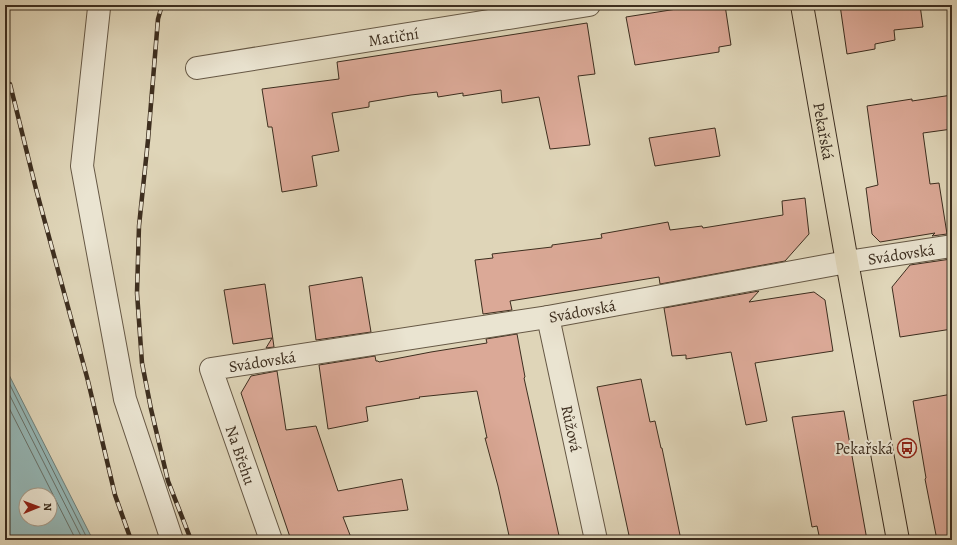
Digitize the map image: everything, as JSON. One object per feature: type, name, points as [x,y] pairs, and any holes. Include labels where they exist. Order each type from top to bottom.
[{"type":"main road","name":"Pekařská","points":[[802,5],[898,540]]},
{"type":"street","points":[[100,5],[82,166],[125,399],[172,540]]},
{"type":"street","name":"Matiční","points":[[197,68],[589,5]]},
{"type":"street","name":"Svádovská","points":[[211,369],[548,317],[847,262],[952,246]]},
{"type":"street","name":"Růžová","points":[[548,317],[596,540]]},
{"type":"street","name":"Na Břehu","points":[[211,369],[271,540]]},
{"type":"water","points":[[5,367],[93,540],[5,540]]},
{"type":"building","points":[[702,5],[725,5],[731,45],[719,47],[719,52],[635,65],[626,17]]},
{"type":"building","points":[[840,5],[920,5],[923,27],[894,30],[895,40],[875,44],[875,49],[847,54]]},
{"type":"building","points":[[587,23],[595,74],[578,76],[590,145],[550,149],[539,97],[502,103],[501,90],[463,96],[463,93],[438,97],[437,92],[411,95],[369,102],[369,107],[332,113],[339,151],[312,156],[317,186],[282,192],[272,127],[268,127],[262,89],[339,79],[337,62]]},
{"type":"building","points":[[952,95],[952,129],[923,133],[930,184],[939,183],[947,234],[932,236],[935,233],[880,242],[872,234],[866,188],[878,185],[867,106]]},
{"type":"building","points":[[715,128],[720,156],[655,166],[649,138]]},
{"type":"building","points":[[805,198],[809,234],[785,261],[660,284],[659,277],[510,301],[512,310],[483,314],[475,260],[493,258],[492,254],[552,247],[552,245],[602,238],[601,234],[668,222],[670,230],[702,226],[703,228],[783,215],[782,201]]},
{"type":"building","points":[[951,259],[952,329],[900,337],[892,287],[910,265]]},
{"type":"building","points":[[362,277],[371,332],[316,340],[309,286]]},
{"type":"building","points":[[265,284],[274,347],[266,348],[272,338],[233,344],[224,290]]},
{"type":"building","points":[[759,291],[749,302],[814,292],[825,300],[833,351],[755,363],[767,421],[746,425],[731,352],[686,359],[686,355],[672,356],[664,308]]},
{"type":"building","points":[[517,334],[524,378],[560,540],[510,540],[485,438],[487,438],[477,391],[419,397],[420,398],[366,407],[368,421],[328,429],[319,365],[375,356],[376,361],[379,362],[487,343],[486,339]]},
{"type":"building","points":[[277,371],[286,430],[316,426],[338,491],[402,479],[408,510],[343,517],[352,540],[291,540],[241,393],[251,376]]},
{"type":"building","points":[[641,379],[650,422],[655,421],[662,448],[681,540],[630,540],[597,387]]},
{"type":"building","points":[[952,394],[952,540],[937,540],[925,479],[913,401]]},
{"type":"building","points":[[844,411],[867,540],[820,540],[817,526],[812,527],[792,417]]},
{"type":"railway","points":[[162,5],[158,19],[139,226],[137,293],[142,363],[151,409],[168,481],[191,540]]},
{"type":"railway","points":[[10,84],[36,189],[88,381],[115,495],[131,540]]},
{"type":"place","name":"Pekařská","points":[[907,448]]}]
